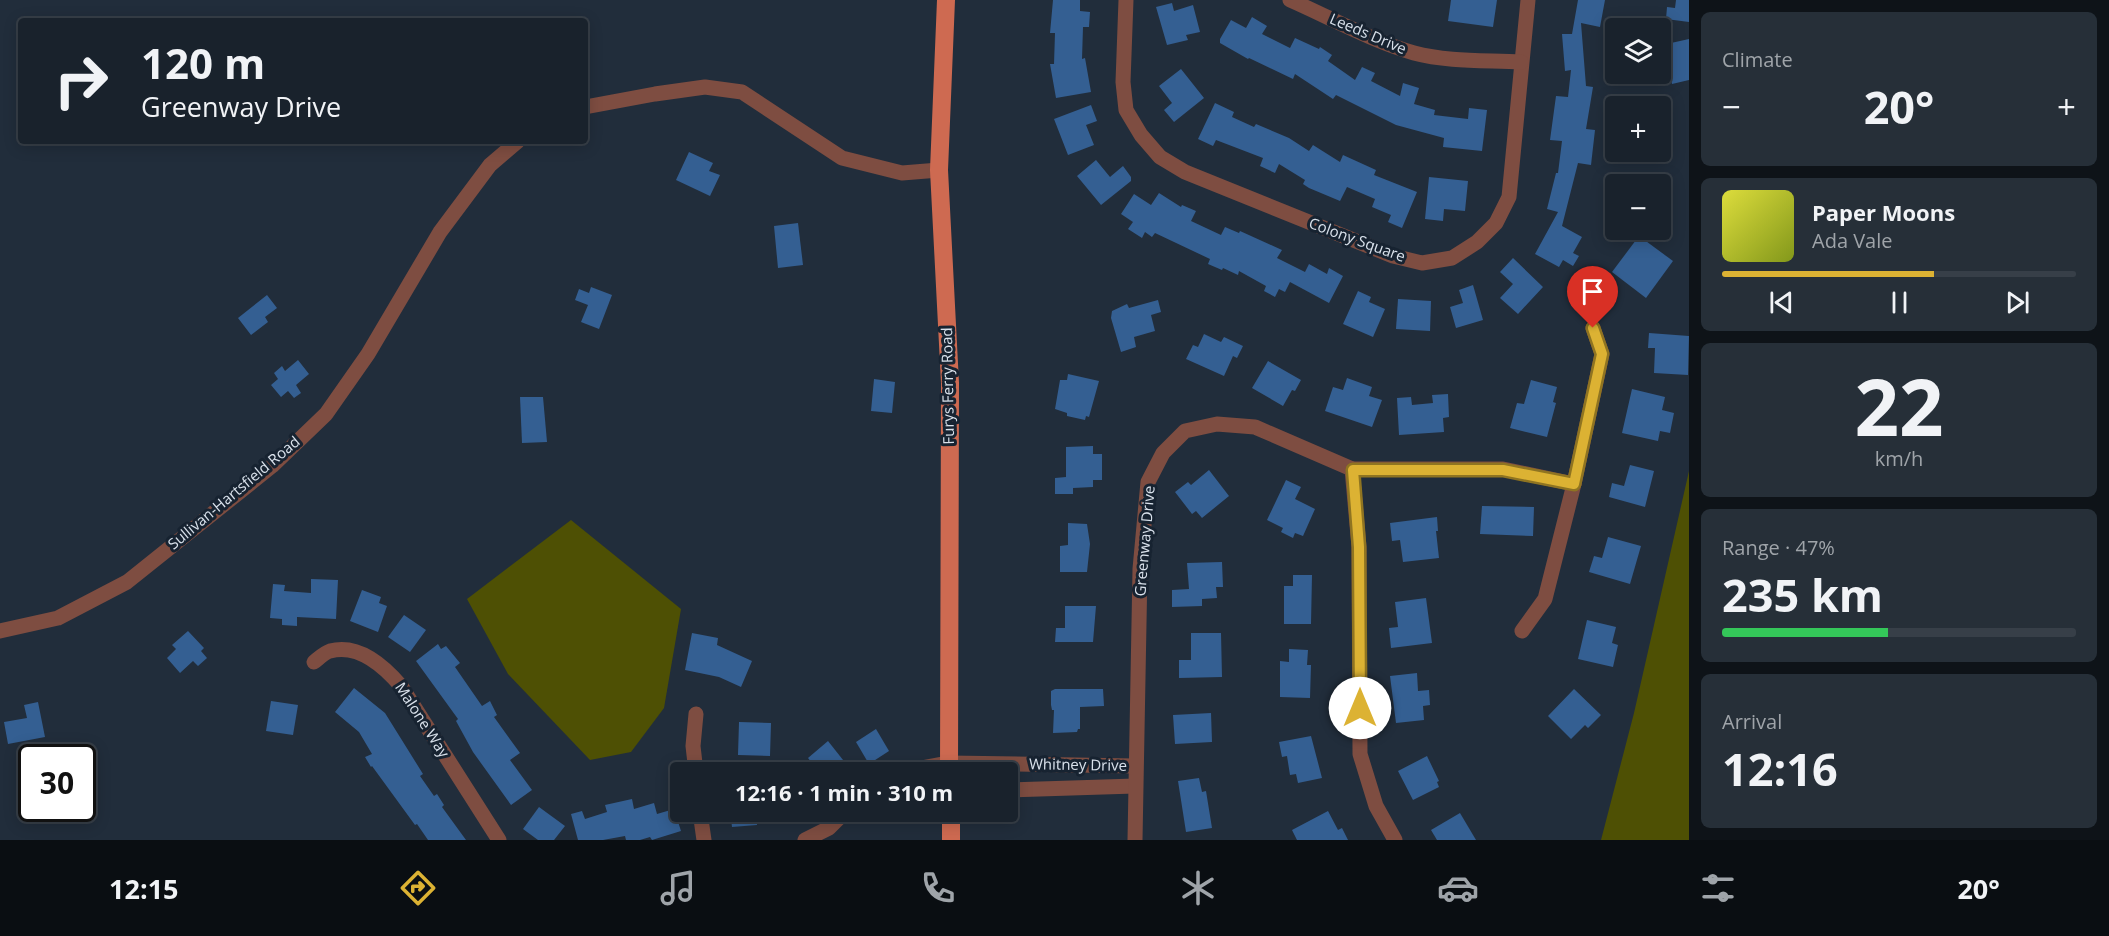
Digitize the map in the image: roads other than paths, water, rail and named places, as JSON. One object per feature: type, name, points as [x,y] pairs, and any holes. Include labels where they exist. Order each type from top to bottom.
[{"type":"main road","name":"Furys Ferry Road","points":[[946,0],[939,170],[950,383],[949,762]]},
{"type":"main road","points":[[951,822],[951,840]]},
{"type":"street","name":"Colony Square","points":[[1125,0],[1123,82],[1126,110],[1141,135],[1160,157],[1185,172],[1394,256],[1422,263],[1452,258],[1477,242],[1496,222],[1509,197],[1528,0]]},
{"type":"street","name":"Leeds Drive","points":[[1290,0],[1391,45],[1416,53],[1442,58],[1521,62]]},
{"type":"street","points":[[588,106],[705,87],[742,92],[842,158],[902,173],[939,170]]},
{"type":"street","name":"Sullivan-Hartsfield Road","points":[[0,631],[58,618],[127,582],[279,459],[326,414],[368,354],[440,232],[490,165],[514,144]]},
{"type":"street","points":[[1522,631],[1545,599],[1574,484],[1602,354],[1593,328]]},
{"type":"street","name":"Greenway Drive","points":[[1135,840],[1140,569],[1148,482],[1163,453],[1185,431],[1217,424],[1255,427],[1353,470],[1503,470],[1574,484]]},
{"type":"street","points":[[1353,470],[1359,547],[1360,754],[1376,806],[1395,840]]},
{"type":"street","name":"Malone Way","points":[[314,662],[329,652],[351,651],[362,654],[390,673],[401,686],[499,840]]},
{"type":"street","points":[[695,762],[693,746],[696,714]]},
{"type":"street","name":"Whitney Drive","points":[[1018,767],[1135,766]]},
{"type":"street","name":"Whitney Drive","points":[[1018,790],[1135,786]]},
{"type":"street","points":[[701,822],[704,840]]},
{"type":"street","points":[[805,840],[829,828],[835,822]]}]
